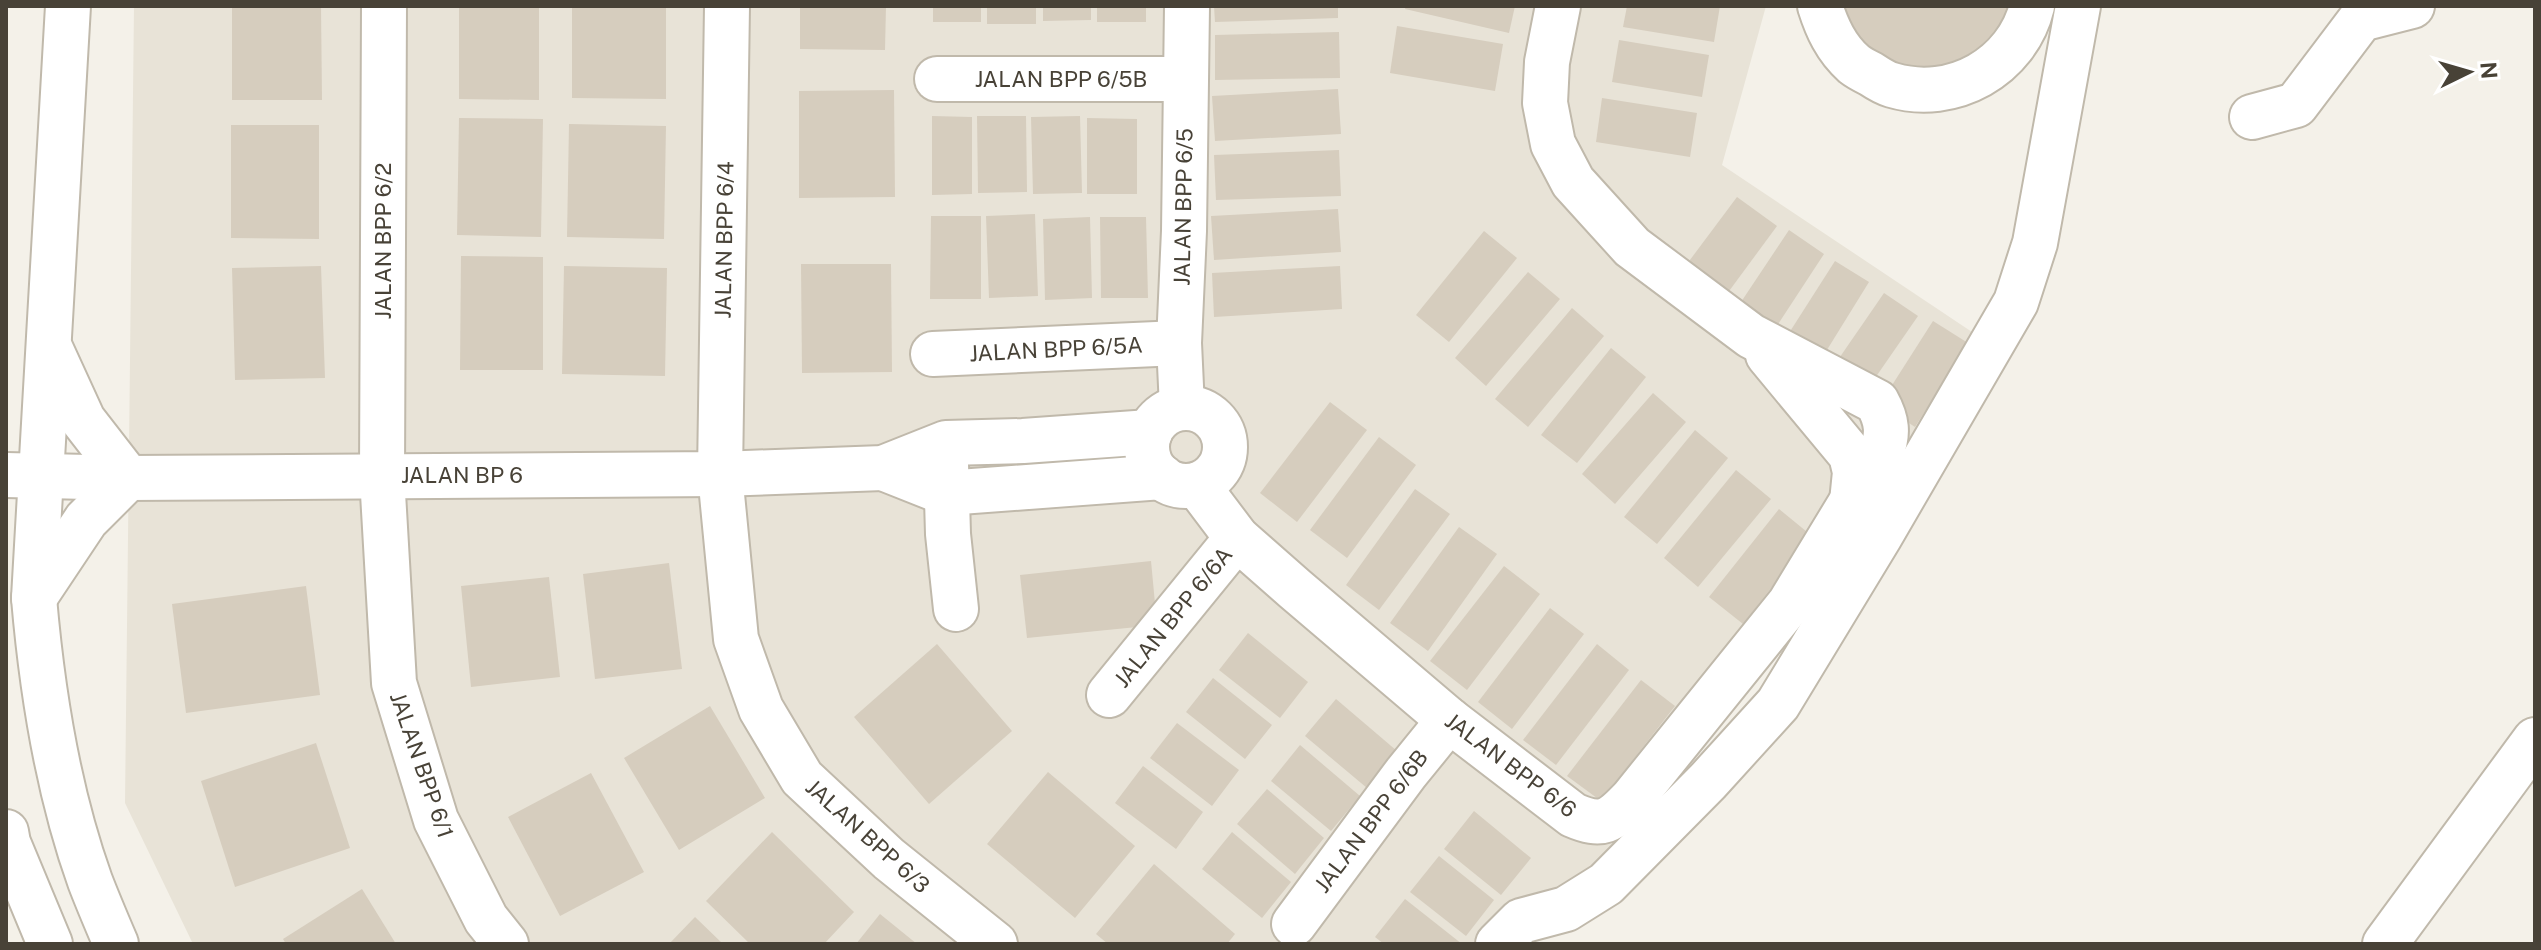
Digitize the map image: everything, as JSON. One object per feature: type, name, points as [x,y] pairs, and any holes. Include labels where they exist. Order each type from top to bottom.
[{"type":"street","points":[[68,6],[47,344],[23,476],[40,665],[63,787],[89,879],[116,944]]},
{"type":"street","name":"JALAN BPP 6/2","points":[[382,476],[384,6]]},
{"type":"street","name":"JALAN BPP 6/4","points":[[720,474],[727,6]]},
{"type":"street","name":"JALAN BPP 6/5","points":[[1166,420],[1179,343],[1187,6]]},
{"type":"street","name":"JALAN BPP 6/6","points":[[1180,481],[1237,538],[1449,720],[1573,815],[1590,822],[1605,822],[1632,799],[1749,656],[1790,603],[1852,502],[1855,472],[1851,455],[1751,336],[1632,247],[1573,182],[1553,144],[1545,103],[1547,62],[1558,6]]},
{"type":"street","points":[[1820,6],[1829,33],[1855,65],[1891,85],[1931,91],[1970,82],[2004,59],[2027,25],[2032,6]]},
{"type":"street","points":[[1498,944],[1521,921],[1566,909],[1606,884],[1708,781],[1778,704],[2016,302],[2035,243],[2078,6]]},
{"type":"street","points":[[2252,117],[2296,105],[2361,19],[2412,6]]},
{"type":"street","name":"JALAN BPP 6/5B","points":[[937,79],[1184,79]]},
{"type":"street","name":"JALAN BPP 6/5A","points":[[933,354],[1179,343]]},
{"type":"street","points":[[34,598],[86,520],[128,478],[83,420],[47,344]]},
{"type":"street","points":[[1196,409],[1219,426],[1224,440],[1224,454],[1219,467],[1209,478],[1180,481],[946,493],[883,468],[946,443],[1028,441],[1166,420],[1196,409]]},
{"type":"street","points":[[1166,420],[1147,445],[1149,457],[1154,469],[1180,481]]},
{"type":"street","points":[[1027,488],[1028,441]]},
{"type":"street","points":[[946,443],[948,534],[956,609]]},
{"type":"street","name":"JALAN BP 6","points":[[23,476],[720,474],[883,468]]},
{"type":"street","name":"JALAN BPP 6/3","points":[[720,474],[736,639],[761,709],[802,778],[889,859],[995,944]]},
{"type":"street","name":"JALAN BPP 6/1","points":[[382,476],[394,683],[436,820],[486,919],[506,944]]},
{"type":"street","name":"JALAN BPP 6/6A","points":[[1109,695],[1237,538]]},
{"type":"street","name":"JALAN BPP 6/6B","points":[[1294,924],[1449,720]]},
{"type":"street","points":[[2385,944],[2535,740]]},
{"type":"street","points":[[6,832],[50,944]]},
{"type":"shaded area","points":[[134,6],[1766,6],[1722,165],[1981,338],[1786,641],[1568,902],[1511,902],[1474,944],[193,944],[125,803]]},
{"type":"building","points":[[232,6],[321,6],[322,100],[232,100]]},
{"type":"building","points":[[459,6],[539,6],[539,100],[459,99]]},
{"type":"building","points":[[572,6],[666,6],[666,99],[572,98]]},
{"type":"building","points":[[800,6],[886,6],[885,50],[800,49]]},
{"type":"building","points":[[933,6],[981,6],[981,22],[933,22]]},
{"type":"building","points":[[987,6],[1036,6],[1036,24],[987,24]]},
{"type":"building","points":[[1043,6],[1091,6],[1091,20],[1043,21]]},
{"type":"building","points":[[1097,6],[1146,6],[1146,22],[1097,22]]},
{"type":"building","points":[[1214,6],[1338,6],[1338,18],[1215,22]]},
{"type":"building","points":[[1406,6],[1515,6],[1509,33],[1405,9]]},
{"type":"building","points":[[1627,6],[1720,6],[1714,42],[1623,27]]},
{"type":"building","points":[[1836,6],[2009,6],[1999,30],[1977,55],[1946,69],[1913,72],[1855,42]]},
{"type":"building","points":[[1397,26],[1503,44],[1495,91],[1390,73]]},
{"type":"building","points":[[1339,32],[1340,78],[1215,80],[1215,35]]},
{"type":"building","points":[[1619,40],[1709,55],[1702,97],[1612,82]]},
{"type":"building","points":[[1338,89],[1341,134],[1215,141],[1212,96]]},
{"type":"building","points":[[894,90],[895,197],[799,198],[799,91]]},
{"type":"building","points":[[1602,98],[1697,113],[1690,157],[1596,142]]},
{"type":"building","points":[[932,116],[972,117],[972,194],[932,195]]},
{"type":"building","points":[[977,116],[1026,116],[1027,192],[978,193]]},
{"type":"building","points":[[1080,116],[1082,193],[1033,194],[1031,117]]},
{"type":"building","points":[[459,118],[543,119],[541,237],[457,235]]},
{"type":"building","points":[[1087,118],[1137,119],[1137,194],[1087,194]]},
{"type":"building","points":[[569,124],[666,126],[664,239],[567,237]]},
{"type":"building","points":[[231,125],[319,125],[319,239],[231,238]]},
{"type":"building","points":[[1339,150],[1341,196],[1216,200],[1214,155]]},
{"type":"building","points":[[1737,197],[1777,226],[1721,302],[1681,272]]},
{"type":"building","points":[[1338,209],[1341,252],[1214,260],[1211,216]]},
{"type":"building","points":[[1035,214],[1038,296],[989,298],[986,216]]},
{"type":"building","points":[[931,216],[981,216],[981,299],[930,299]]},
{"type":"building","points":[[1090,217],[1092,298],[1045,300],[1043,219]]},
{"type":"building","points":[[1100,217],[1146,217],[1148,298],[1101,298]]},
{"type":"building","points":[[1789,230],[1824,254],[1769,338],[1733,314]]},
{"type":"building","points":[[1484,231],[1517,258],[1449,342],[1416,315]]},
{"type":"building","points":[[461,256],[543,257],[543,370],[460,370]]},
{"type":"building","points":[[1835,261],[1869,282],[1817,366],[1782,344]]},
{"type":"building","points":[[801,264],[891,264],[892,372],[802,373]]},
{"type":"building","points":[[321,266],[325,378],[235,380],[232,268]]},
{"type":"building","points":[[564,266],[667,268],[665,376],[562,374]]},
{"type":"building","points":[[1340,266],[1342,309],[1214,317],[1212,273]]},
{"type":"building","points":[[1528,272],[1560,299],[1486,386],[1455,358]]},
{"type":"building","points":[[1884,293],[1918,316],[1864,394],[1831,370]]},
{"type":"building","points":[[1572,308],[1604,336],[1528,427],[1495,399]]},
{"type":"building","points":[[1933,321],[1968,343],[1915,427],[1880,404]]},
{"type":"building","points":[[1611,348],[1646,377],[1577,463],[1541,435]]},
{"type":"building","points":[[1653,393],[1686,422],[1615,504],[1582,474]]},
{"type":"building","points":[[1330,402],[1367,430],[1297,522],[1260,493]]},
{"type":"building","points":[[1695,430],[1728,458],[1657,544],[1624,517]]},
{"type":"building","points":[[1379,437],[1416,465],[1347,558],[1310,530]]},
{"type":"building","points":[[1736,470],[1771,499],[1698,587],[1664,558]]},
{"type":"building","points":[[1415,489],[1450,514],[1379,610],[1346,585]]},
{"type":"building","points":[[1779,509],[1812,536],[1743,624],[1709,597]]},
{"type":"building","points":[[1459,527],[1497,554],[1428,651],[1390,623]]},
{"type":"building","points":[[1151,561],[1157,625],[1027,638],[1020,575]]},
{"type":"building","points":[[669,563],[682,669],[595,679],[583,574]]},
{"type":"building","points":[[1504,566],[1540,594],[1467,690],[1430,661]]},
{"type":"building","points":[[549,577],[560,677],[471,687],[461,586]]},
{"type":"building","points":[[306,586],[320,695],[186,713],[172,604]]},
{"type":"building","points":[[1550,608],[1584,634],[1512,729],[1478,702]]},
{"type":"building","points":[[1248,633],[1308,682],[1280,718],[1219,670]]},
{"type":"building","points":[[937,644],[1012,731],[929,804],[854,717]]},
{"type":"building","points":[[1597,644],[1629,670],[1556,765],[1523,740]]},
{"type":"building","points":[[1213,678],[1272,725],[1245,759],[1186,712]]},
{"type":"building","points":[[1641,680],[1675,706],[1601,801],[1567,776]]},
{"type":"building","points":[[1336,699],[1397,751],[1367,788],[1305,736]]},
{"type":"building","points":[[710,706],[765,798],[679,850],[624,758]]},
{"type":"building","points":[[1177,723],[1239,770],[1212,806],[1150,758]]},
{"type":"building","points":[[316,743],[350,848],[235,887],[201,781]]},
{"type":"building","points":[[1300,745],[1360,796],[1331,831],[1271,781]]},
{"type":"building","points":[[1143,766],[1203,812],[1176,849],[1115,803]]},
{"type":"building","points":[[1048,772],[1135,846],[1075,918],[987,844]]},
{"type":"building","points":[[591,773],[644,872],[560,916],[508,817]]},
{"type":"building","points":[[1267,789],[1324,838],[1295,874],[1237,824]]},
{"type":"building","points":[[1474,811],[1531,858],[1501,895],[1444,849]]},
{"type":"building","points":[[772,832],[854,912],[824,944],[750,944],[706,901]]},
{"type":"building","points":[[1232,832],[1291,882],[1262,918],[1202,869]]},
{"type":"building","points":[[1439,856],[1494,900],[1466,936],[1410,892]]},
{"type":"building","points":[[1154,864],[1235,934],[1227,944],[1108,944],[1096,934]]},
{"type":"building","points":[[362,889],[396,944],[286,944],[283,939]]},
{"type":"building","points":[[1405,899],[1462,944],[1384,944],[1375,937]]},
{"type":"building","points":[[880,914],[917,944],[856,944]]},
{"type":"building","points":[[695,917],[723,944],[669,944]]}]
